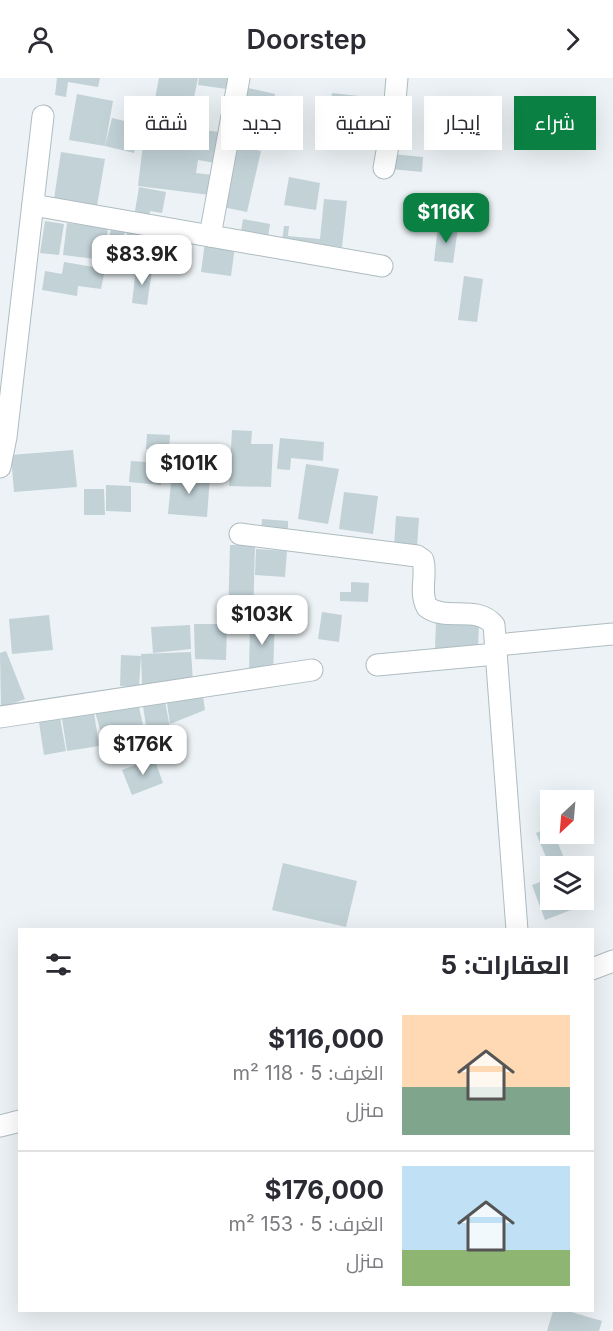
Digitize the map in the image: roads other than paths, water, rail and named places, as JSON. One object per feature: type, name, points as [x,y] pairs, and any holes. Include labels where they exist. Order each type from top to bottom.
[{"type":"street","points":[[210,236],[239,78]]},
{"type":"street","points":[[384,168],[394,112],[397,78]]},
{"type":"street","points":[[0,467],[6,437],[43,116]]},
{"type":"street","points":[[33,205],[382,266]]},
{"type":"street","points":[[240,534],[421,557],[425,565],[423,593],[427,607],[437,612],[483,616],[494,625],[517,928]]},
{"type":"street","points":[[377,665],[613,634]]},
{"type":"street","points":[[0,717],[312,670]]},
{"type":"street","points":[[594,968],[613,961]]},
{"type":"street","points":[[0,1126],[18,1122]]}]
